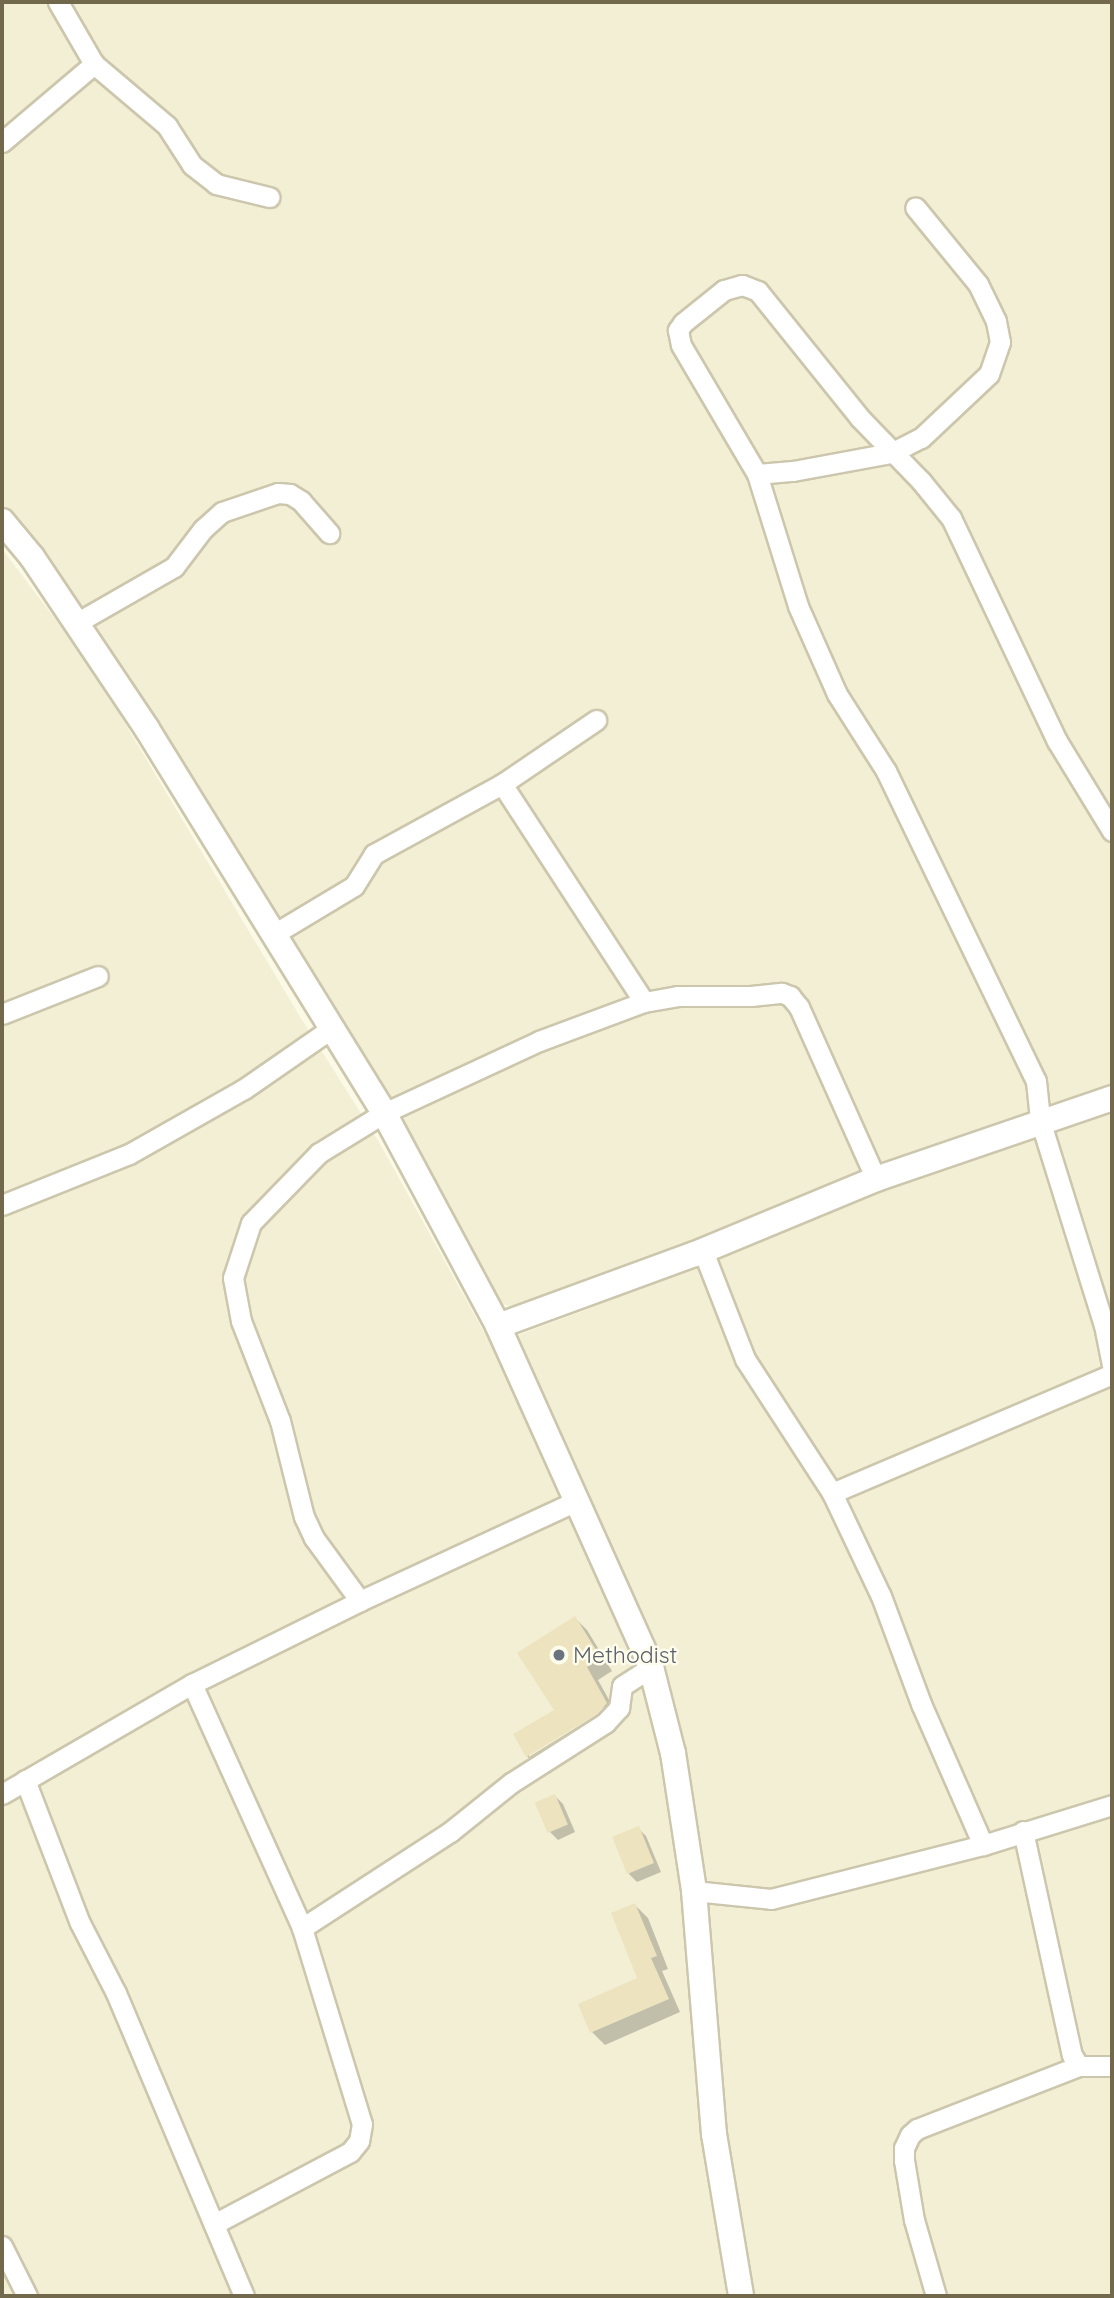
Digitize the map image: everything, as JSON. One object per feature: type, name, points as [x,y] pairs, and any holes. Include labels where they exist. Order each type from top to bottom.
[{"type":"street","points":[[58,2],[94,64],[167,126],[192,165],[216,184],[269,197]]},
{"type":"street","points":[[2,142],[94,64]]},
{"type":"street","points":[[757,474],[793,471],[891,453],[921,438],[989,374],[1000,342],[996,321],[978,284],[915,207]]},
{"type":"street","points":[[1112,831],[1057,741],[951,518],[922,481],[891,453],[758,291],[733,285],[683,323],[678,337],[757,474],[782,562],[803,618],[837,694],[886,771],[1003,1006],[1036,1081],[1040,1121],[1104,1325],[1112,1364]]},
{"type":"street","points":[[78,622],[174,567],[203,529],[222,512],[278,493],[290,494],[301,501],[328,533]]},
{"type":"street","points":[[2,521],[32,557],[78,622],[148,729],[384,1113],[498,1326],[650,1667],[673,1753],[694,1891],[714,2134],[741,2296]]},
{"type":"street","points":[[274,934],[354,886],[373,854],[502,784],[596,720]]},
{"type":"street","points":[[502,784],[644,1002]]},
{"type":"street","points":[[2,1014],[98,976]]},
{"type":"street","points":[[360,1601],[314,1538],[303,1517],[280,1421],[241,1321],[233,1278],[251,1223],[319,1153],[384,1113],[539,1041],[644,1002],[677,996],[751,996],[782,993],[790,996],[799,1007],[876,1179]]},
{"type":"street","points":[[2,1205],[129,1154],[244,1089],[332,1028]]},
{"type":"street","points":[[498,1326],[703,1251],[876,1179],[1112,1098]]},
{"type":"street","points":[[703,1251],[745,1359],[832,1493],[881,1595],[922,1706],[983,1845]]},
{"type":"street","points":[[832,1493],[1112,1374]]},
{"type":"street","points":[[2,1794],[192,1685],[360,1601],[576,1502]]},
{"type":"street","points":[[302,1928],[450,1832],[511,1783],[605,1723],[619,1708],[622,1686],[650,1667]]},
{"type":"street","points":[[192,1685],[302,1928],[362,2124],[359,2141],[349,2152],[214,2224]]},
{"type":"street","points":[[25,1780],[80,1923],[116,1993],[244,2296]]},
{"type":"street","points":[[694,1891],[771,1899],[983,1845],[1112,1805]]},
{"type":"street","points":[[1023,1831],[1069,2045],[1079,2066]]},
{"type":"street","points":[[936,2296],[914,2220],[904,2160],[904,2148],[910,2135],[917,2129],[1079,2066],[1112,2066]]},
{"type":"street","points":[[2,2246],[27,2296]]},
{"type":"shaded area","points":[[2,2],[1112,2],[1112,1085],[928,1146],[756,1218],[519,1308],[493,1302],[404,1131],[320,984],[109,646],[58,579],[2,514]]},
{"type":"shaded area","points":[[2,549],[90,665],[302,1020],[379,1142],[491,1345],[583,1311],[936,1167],[1112,1109],[1112,2296],[2,2296]]},
{"type":"building","points":[[575,1616],[601,1658],[587,1667],[607,1703],[597,1714],[526,1757],[513,1734],[554,1710],[517,1653]]},
{"type":"building","points":[[555,1794],[568,1824],[548,1833],[535,1803]]},
{"type":"building","points":[[639,1826],[654,1863],[627,1874],[612,1837]]},
{"type":"building","points":[[635,1903],[657,1956],[651,1958],[669,1999],[590,2033],[578,2004],[637,1978],[611,1913]]},
{"type":"place","name":"Methodist","points":[[559,1655]]}]
